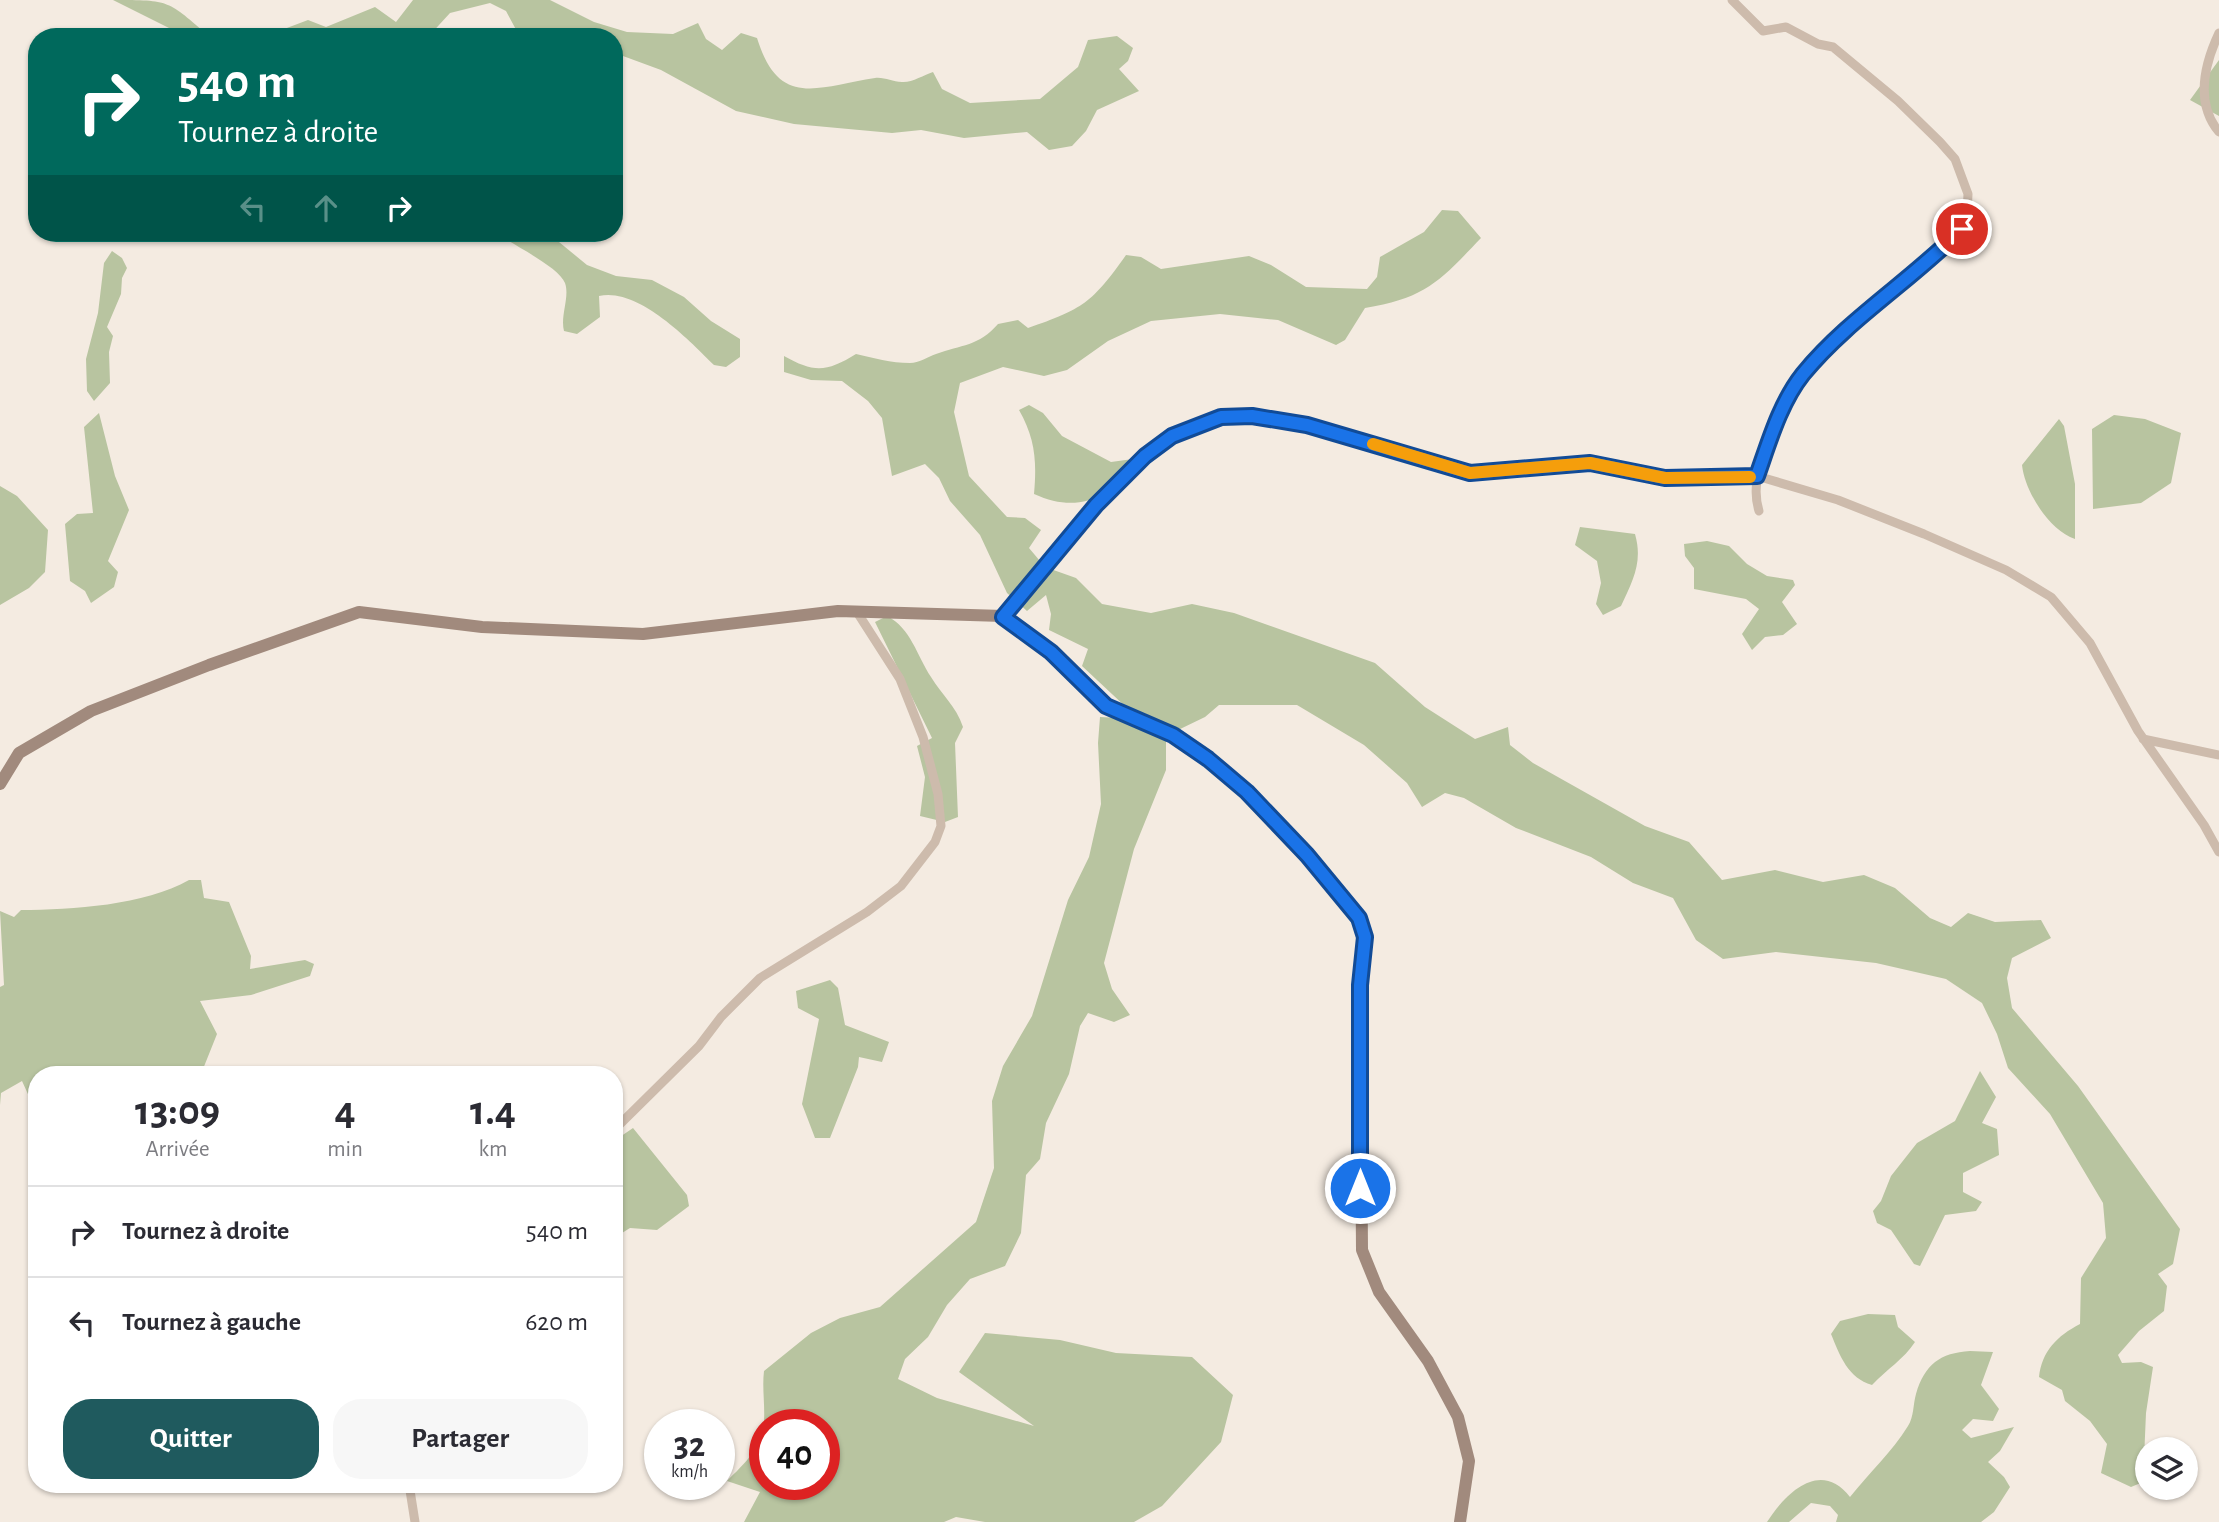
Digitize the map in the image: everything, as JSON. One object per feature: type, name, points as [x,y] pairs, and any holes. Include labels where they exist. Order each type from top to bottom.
[{"type":"street","points":[[1732,0],[1763,30],[1786,27],[1838,51],[1898,101],[1940,142],[1963,174],[1968,194],[1967,215],[1962,229],[1802,375],[1770,436],[1757,476],[1755,496],[1759,511]]},
{"type":"street","points":[[2219,33],[2204,82],[2207,112],[2219,132]]},
{"type":"street","points":[[1003,617],[1096,505],[1145,456],[1172,436],[1221,417],[1252,416],[1307,425],[1470,473],[1590,463],[1665,478],[1757,476],[1838,500],[1936,539],[2034,585],[2051,597],[2090,643],[2143,739],[2204,825],[2219,852]]},
{"type":"street","points":[[0,784],[19,753],[91,711],[209,665],[359,612],[482,627],[643,634],[742,621],[856,612],[1003,617],[1051,652],[1106,706],[1173,735],[1208,759],[1247,792],[1307,855],[1359,918],[1365,937],[1360,985],[1362,1250],[1379,1292],[1428,1361],[1458,1417],[1469,1461],[1460,1522]]},
{"type":"street","points":[[623,1121],[699,1046],[721,1017],[760,978],[867,912],[901,886],[935,842],[941,826],[938,794],[920,728],[900,679],[856,612]]},
{"type":"street","points":[[2143,739],[2219,755]]},
{"type":"street","points":[[410,1493],[415,1522]]},
{"type":"green space","points":[[113,0],[158,2],[176,9],[199,28],[169,28]]},
{"type":"green space","points":[[413,0],[550,0],[594,22],[614,28],[515,28],[506,11],[490,3],[450,13],[436,28],[287,28],[308,20],[326,27],[375,7],[396,22]]},
{"type":"green space","points":[[698,23],[706,39],[722,50],[741,33],[757,38],[766,60],[777,75],[789,84],[802,88],[879,78],[906,82],[933,72],[942,89],[970,103],[1040,99],[1078,67],[1088,40],[1117,36],[1133,48],[1128,61],[1119,69],[1139,91],[1097,110],[1086,131],[1072,146],[1049,150],[1027,132],[964,138],[921,130],[892,133],[794,124],[736,111],[661,70],[623,56],[623,31],[673,34]]},
{"type":"green space","points":[[2219,60],[2219,116],[2190,100]]},
{"type":"green space","points":[[1442,210],[1458,211],[1481,238],[1454,266],[1418,293],[1365,308],[1345,340],[1336,345],[1278,320],[1220,314],[1151,321],[1108,341],[1067,370],[1044,376],[1003,367],[960,383],[954,412],[969,476],[1007,517],[1025,518],[1041,530],[1029,548],[1045,567],[1076,578],[1102,604],[1151,613],[1192,604],[1234,613],[1375,663],[1425,707],[1475,739],[1508,727],[1510,745],[1533,763],[1645,826],[1689,842],[1722,880],[1775,870],[1823,882],[1864,875],[1895,888],[1930,918],[1951,927],[1968,913],[1995,922],[2041,920],[2051,938],[2012,958],[2007,978],[2012,1008],[2078,1086],[2180,1229],[2173,1264],[2158,1274],[2167,1286],[2164,1311],[2139,1331],[2118,1355],[2122,1363],[2141,1362],[2153,1367],[2145,1437],[2135,1437],[2135,1485],[2131,1487],[2101,1473],[2107,1444],[2090,1421],[2065,1401],[2062,1390],[2039,1377],[2043,1359],[2052,1345],[2080,1324],[2081,1278],[2106,1238],[2103,1203],[2050,1114],[2008,1068],[1997,1034],[1982,1003],[1946,979],[1876,963],[1776,952],[1723,959],[1696,940],[1673,898],[1633,883],[1591,857],[1516,828],[1464,798],[1445,793],[1422,807],[1407,783],[1364,745],[1297,705],[1219,705],[1205,717],[1176,731],[1128,709],[1082,666],[1088,649],[1049,630],[1051,614],[1046,595],[1027,611],[1007,593],[980,535],[950,501],[939,478],[925,464],[892,476],[882,418],[868,401],[842,381],[811,380],[784,372],[784,356],[812,368],[828,367],[856,354],[913,363],[977,341],[998,324],[1018,320],[1028,328],[1062,315],[1085,302],[1104,284],[1126,255],[1141,257],[1161,269],[1249,256],[1271,265],[1306,287],[1367,289],[1377,277],[1380,257],[1424,232]]},
{"type":"green space","points":[[511,242],[559,242],[587,265],[616,276],[652,280],[684,297],[711,321],[740,339],[740,357],[726,367],[714,365],[662,318],[630,299],[614,295],[599,296],[600,317],[577,334],[564,331],[565,283],[545,263]]},
{"type":"green space","points":[[112,251],[122,258],[127,268],[122,278],[121,294],[107,327],[113,336],[109,352],[110,383],[94,401],[87,391],[86,359],[98,313],[104,263]]},
{"type":"green space","points":[[1029,405],[1043,413],[1062,436],[1111,462],[1133,459],[1137,468],[1113,488],[1089,500],[1063,502],[1034,494],[1034,450],[1029,430],[1019,410]]},
{"type":"green space","points":[[99,413],[115,476],[129,510],[108,561],[118,572],[114,587],[91,603],[85,591],[70,581],[65,524],[77,514],[93,513],[84,427]]},
{"type":"green space","points":[[2114,415],[2145,419],[2181,433],[2171,483],[2141,503],[2093,509],[2092,429]]},
{"type":"green space","points":[[2059,419],[2064,426],[2075,484],[2075,539],[2056,527],[2040,509],[2028,487],[2022,465]]},
{"type":"green space","points":[[0,486],[17,496],[48,530],[45,572],[29,588],[0,605]]},
{"type":"green space","points":[[1580,527],[1635,534],[1638,553],[1633,579],[1621,606],[1603,615],[1596,604],[1601,583],[1597,561],[1575,545]]},
{"type":"green space","points":[[1707,541],[1729,546],[1747,564],[1767,576],[1793,580],[1795,585],[1782,602],[1797,624],[1783,635],[1765,637],[1752,650],[1742,634],[1759,609],[1746,599],[1694,589],[1694,568],[1685,556],[1684,544]]},
{"type":"green space","points":[[887,616],[908,635],[963,727],[955,743],[958,817],[945,822],[920,816],[925,777],[917,746],[932,738],[875,622]]},
{"type":"green space","points":[[1100,717],[1119,718],[1166,739],[1166,770],[1134,849],[1104,963],[1112,989],[1130,1015],[1114,1022],[1088,1013],[1080,1026],[1069,1074],[1046,1123],[1040,1159],[1026,1175],[1021,1233],[1005,1266],[970,1279],[947,1305],[928,1337],[905,1359],[898,1379],[937,1398],[1034,1426],[959,1372],[985,1333],[1060,1340],[1116,1353],[1192,1357],[1233,1395],[1221,1442],[1162,1506],[1134,1522],[985,1522],[956,1517],[944,1522],[744,1522],[756,1500],[840,1500],[840,1409],[764,1409],[764,1371],[811,1333],[840,1318],[880,1307],[976,1222],[994,1168],[992,1101],[1003,1066],[1032,1016],[1068,900],[1089,857],[1101,804],[1098,743]]},
{"type":"green space","points":[[189,880],[201,880],[204,898],[229,902],[251,956],[250,969],[305,960],[314,964],[310,976],[251,995],[200,1001],[217,1034],[204,1066],[28,1066],[28,1094],[22,1081],[1,1093],[0,1105],[0,987],[4,985],[0,911],[14,917],[21,910],[108,904],[171,888]]},
{"type":"green space","points":[[830,980],[838,988],[845,1025],[889,1042],[882,1062],[859,1057],[858,1067],[830,1138],[815,1138],[802,1104],[819,1019],[798,1008],[796,991]]},
{"type":"green space","points":[[1980,1071],[1996,1097],[1982,1123],[1997,1129],[1999,1155],[1963,1173],[1963,1192],[1982,1202],[1976,1211],[1945,1215],[1920,1266],[1914,1264],[1891,1230],[1877,1223],[1873,1211],[1881,1201],[1891,1176],[1917,1143],[1955,1121]]},
{"type":"green space","points":[[633,1128],[687,1195],[689,1206],[657,1230],[630,1228],[623,1232],[623,1135]]},
{"type":"green space","points":[[1868,1314],[1895,1315],[1898,1327],[1915,1342],[1906,1354],[1872,1385],[1851,1372],[1831,1334],[1840,1321]]},
{"type":"green space","points":[[1993,1352],[1981,1385],[1999,1409],[1993,1421],[1973,1419],[1962,1430],[1971,1438],[2014,1427],[2000,1451],[1988,1462],[2004,1477],[2010,1487],[1994,1512],[1981,1522],[1836,1522],[1838,1515],[1830,1506],[1811,1503],[1789,1522],[1767,1522],[1794,1491],[1816,1480],[1839,1486],[1850,1497],[1902,1436],[1911,1419],[1920,1384],[1929,1368],[1950,1354]]},
{"type":"green space","points":[[749,1458],[749,1488],[735,1484],[735,1473]]},
{"type":"slow traffic","points":[[1373,444],[1477,474],[1601,463],[1665,478],[1750,477]]},
{"type":"route","points":[[1360,1188],[1360,985],[1365,937],[1359,918],[1330,879],[1247,792],[1208,759],[1173,735],[1106,706],[1090,694],[1051,652],[1003,617],[1096,505],[1145,456],[1172,436],[1221,417],[1252,416],[1307,425],[1477,474],[1601,463],[1665,478],[1757,476],[1770,436],[1802,375],[1962,229]]}]
